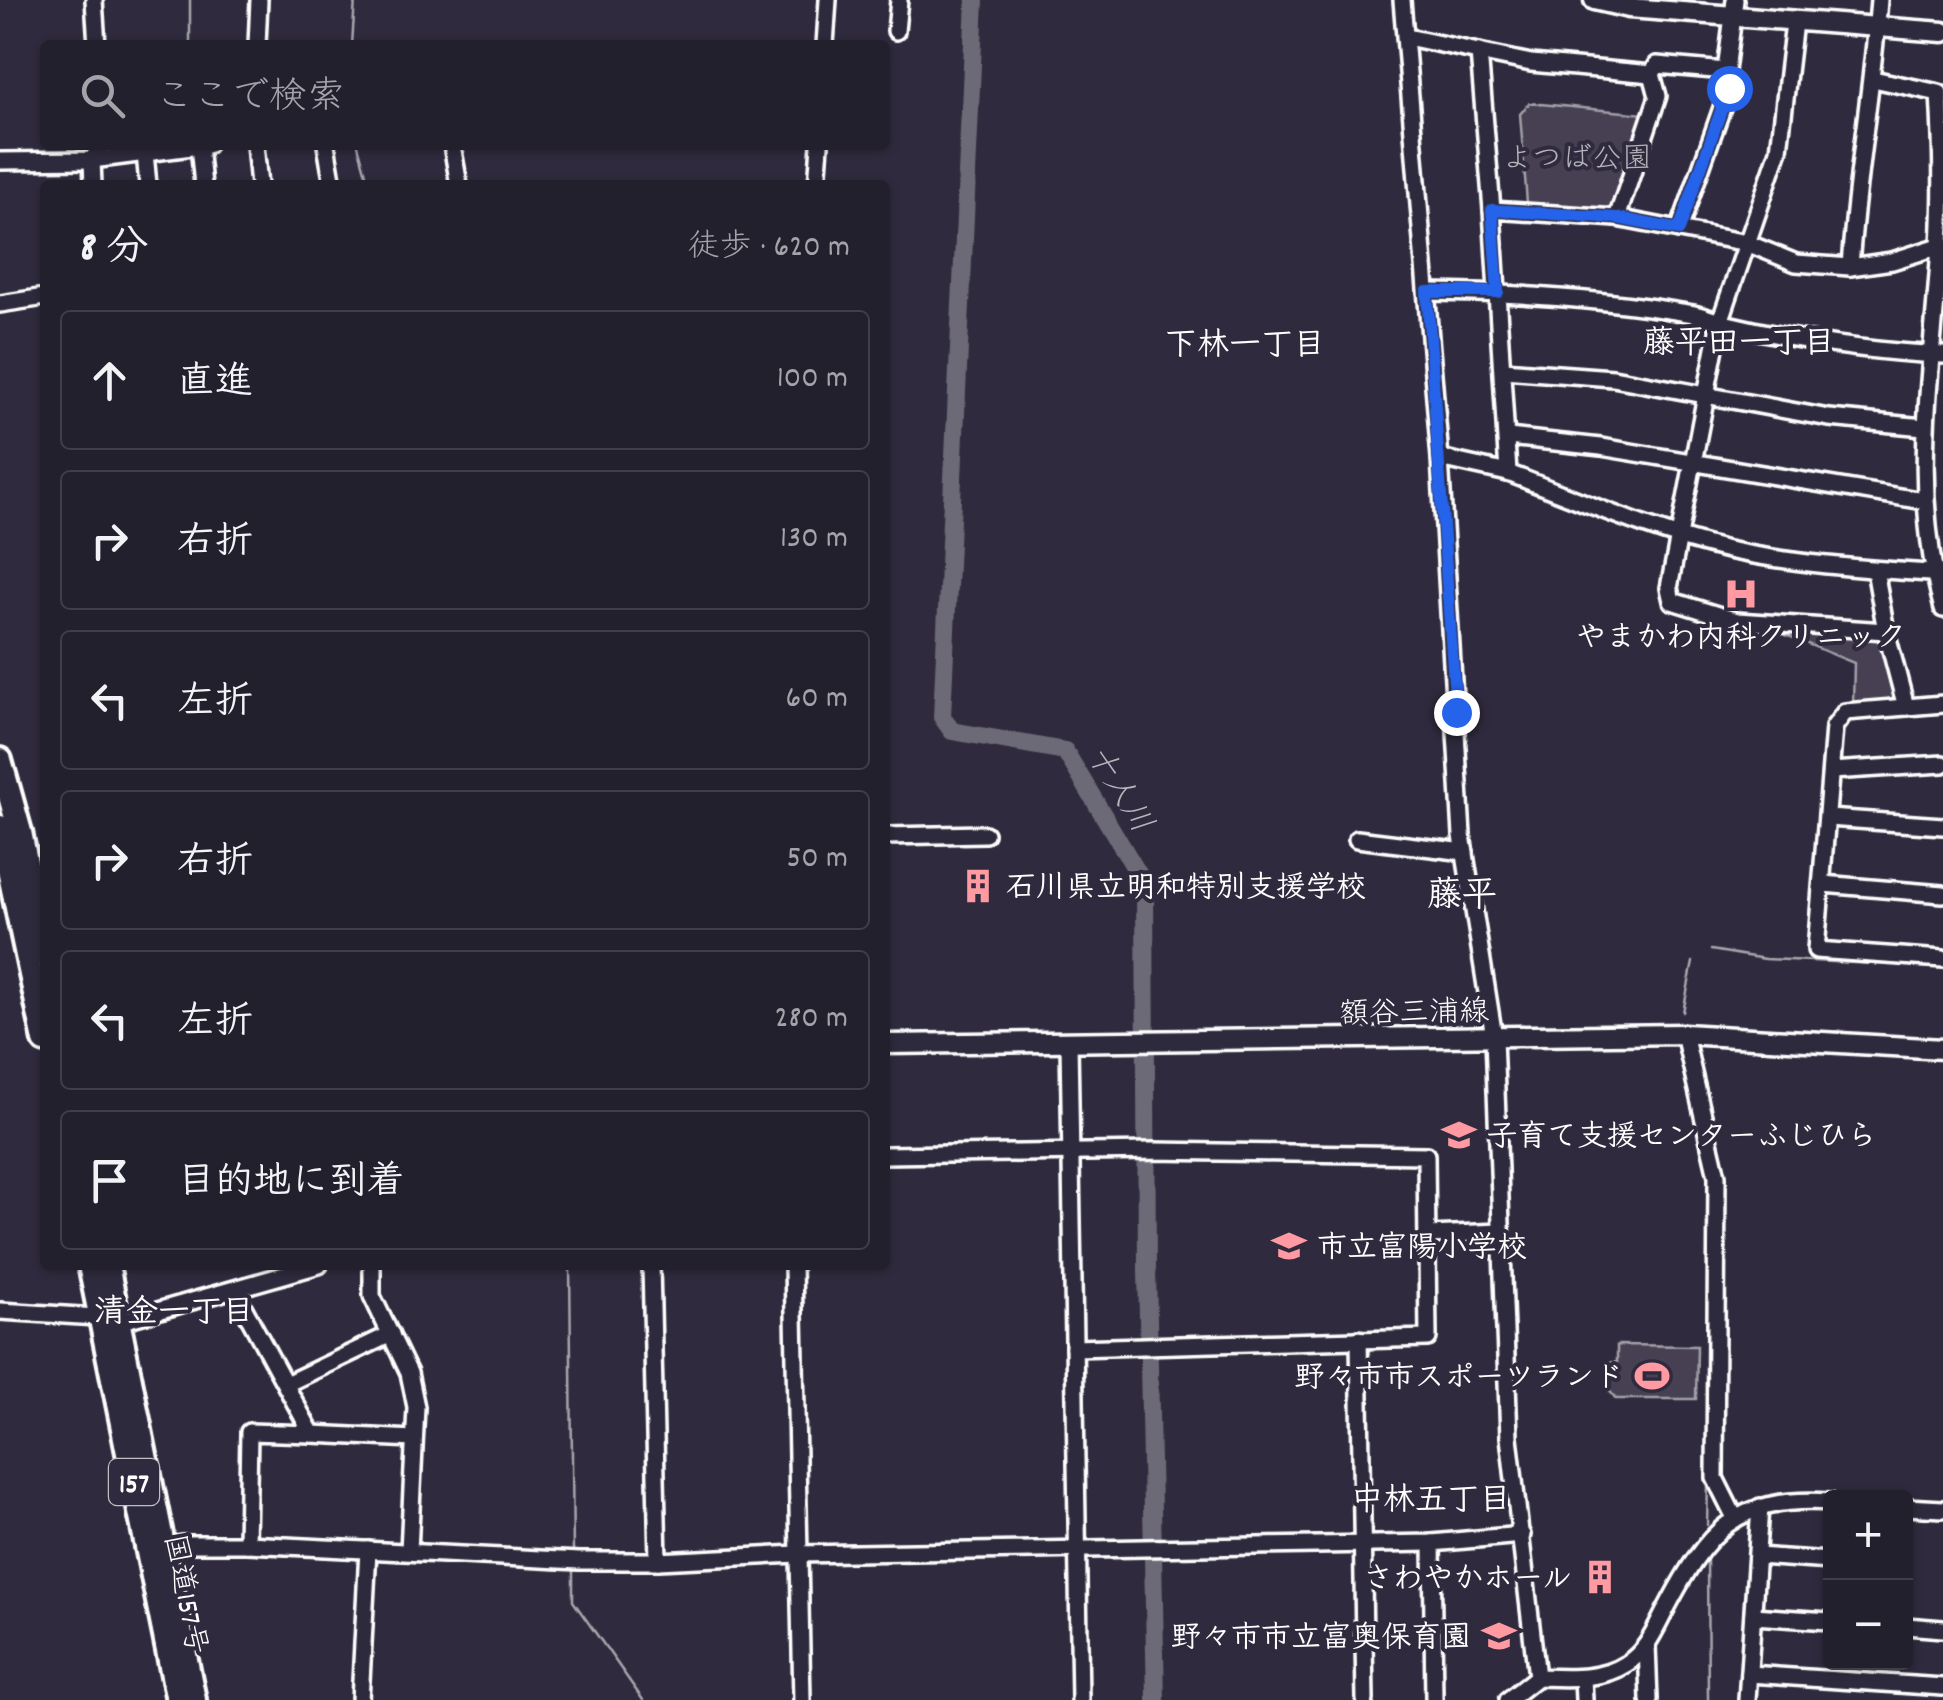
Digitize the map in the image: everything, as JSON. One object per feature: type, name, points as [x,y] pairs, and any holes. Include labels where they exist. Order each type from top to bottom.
[{"type":"highway","points":[[0,760],[40,1006]]},
{"type":"highway","points":[[0,827],[40,942]]},
{"type":"highway","name":"国道157号","points":[[92,1270],[109,1318],[194,1700]]},
{"type":"highway","name":"国道157号","points":[[107,1270],[109,1318],[178,1700]]},
{"type":"main road","points":[[1594,0],[1734,8],[1794,22],[1943,32]]},
{"type":"main road","name":"額谷三浦線","points":[[890,1044],[1684,1034],[1943,1049]]},
{"type":"street","points":[[94,0],[97,40]]},
{"type":"street","points":[[257,40],[259,0]]},
{"type":"street","points":[[825,40],[828,0]]},
{"type":"street","points":[[896,31],[898,0]]},
{"type":"street","points":[[1402,0],[1440,458],[1465,852],[1494,1037],[1509,1437],[1536,1677]]},
{"type":"street","points":[[1850,267],[1879,0]]},
{"type":"street","points":[[1679,230],[1729,88],[1726,71],[1734,8]]},
{"type":"street","points":[[1794,22],[1778,150],[1720,322],[1669,588],[1672,601],[1737,620],[1886,632]]},
{"type":"street","points":[[1407,37],[1531,64],[1652,74]]},
{"type":"street","points":[[1479,52],[1508,473]]},
{"type":"street","points":[[1617,218],[1658,96],[1652,74],[1656,66],[1726,71]]},
{"type":"street","points":[[1873,79],[1938,93],[1943,153],[1942,245],[1936,355],[1924,427],[1924,502],[1943,608]]},
{"type":"street","points":[[93,180],[92,160],[98,150]]},
{"type":"street","points":[[0,161],[92,160],[170,150]]},
{"type":"street","points":[[202,180],[203,150]]},
{"type":"street","points":[[256,150],[258,180]]},
{"type":"street","points":[[327,150],[332,180]]},
{"type":"street","points":[[453,150],[458,180]]},
{"type":"street","points":[[818,180],[820,150]]},
{"type":"street","points":[[145,153],[148,180]]},
{"type":"street","points":[[1492,210],[1617,218],[1746,244],[1796,263],[1850,267],[1892,261],[1942,245]]},
{"type":"street","points":[[1427,292],[1498,292],[1622,304],[1700,315],[1814,340],[1936,355]]},
{"type":"street","points":[[0,304],[40,298]]},
{"type":"street","points":[[1503,370],[1613,378],[1829,418],[1924,427]]},
{"type":"street","points":[[1508,436],[1600,447],[1924,502]]},
{"type":"street","points":[[1440,458],[1508,473],[1680,537],[1730,550],[1875,570],[1938,574]]},
{"type":"street","points":[[1875,570],[1906,707]]},
{"type":"street","points":[[1943,704],[1845,712],[1834,727],[1816,950],[1943,960]]},
{"type":"street","points":[[1831,771],[1943,764]]},
{"type":"street","points":[[1828,818],[1943,826]]},
{"type":"street","points":[[890,836],[985,834]]},
{"type":"street","points":[[1358,839],[1465,852]]},
{"type":"street","points":[[1823,884],[1943,894]]},
{"type":"street","points":[[1684,1034],[1717,1176],[1715,1478],[1736,1518]]},
{"type":"street","points":[[1069,1042],[1080,1700]]},
{"type":"street","points":[[890,1154],[1146,1151],[1426,1155],[1428,1338],[1074,1348]]},
{"type":"street","points":[[1428,1234],[1501,1232]]},
{"type":"street","points":[[0,1310],[109,1318],[152,1315],[302,1270]]},
{"type":"street","points":[[372,1270],[372,1296],[409,1373],[416,1407],[409,1552]]},
{"type":"street","points":[[651,1270],[658,1561]]},
{"type":"street","points":[[793,1270],[802,1700]]},
{"type":"street","points":[[234,1290],[312,1434]]},
{"type":"street","points":[[286,1384],[391,1334]]},
{"type":"street","points":[[1359,1340],[1365,1700]]},
{"type":"street","points":[[247,1544],[249,1432],[414,1438]]},
{"type":"street","points":[[1508,1700],[1536,1677],[1583,1678],[1624,1665],[1648,1645],[1696,1555],[1736,1518],[1760,1507],[1823,1501]]},
{"type":"street","points":[[1747,1700],[1760,1507]]},
{"type":"street","points":[[1913,1508],[1943,1510]]},
{"type":"street","points":[[163,1547],[247,1544],[658,1561],[798,1554],[1432,1543],[1522,1536]]},
{"type":"street","points":[[1432,1543],[1434,1700]]},
{"type":"street","points":[[360,1700],[368,1550]]},
{"type":"street","points":[[1757,1556],[1823,1561]]},
{"type":"street","points":[[1753,1616],[1823,1620]]},
{"type":"street","points":[[1913,1627],[1943,1629]]},
{"type":"street","points":[[1648,1645],[1649,1700]]},
{"type":"street","points":[[1748,1674],[1943,1687]]},
{"type":"street","points":[[1583,1678],[1584,1700]]},
{"type":"green space","name":"よつば公園","points":[[1530,103],[1645,114],[1613,209],[1527,203],[1520,114]]},
{"type":"green space","points":[[1764,626],[1883,635],[1900,702],[1853,705],[1854,663]]},
{"type":"green space","name":"野々市市スポーツランド","points":[[1617,1345],[1697,1346],[1696,1399],[1616,1399],[1608,1389],[1607,1363],[1617,1362]]},
{"type":"waterway","points":[[190,0],[190,40]]},
{"type":"waterway","points":[[352,40],[355,0]]},
{"type":"waterway","name":"十人川","points":[[975,0],[942,717],[952,731],[1065,751],[1145,885],[1147,1270],[1156,1700]]},
{"type":"waterway","points":[[359,150],[368,180]]},
{"type":"waterway","points":[[1711,950],[1765,959],[1943,967]]},
{"type":"waterway","points":[[1683,1012],[1693,962]]},
{"type":"waterway","points":[[1680,1051],[1686,1077]]},
{"type":"waterway","points":[[570,1270],[573,1556]]},
{"type":"waterway","points":[[1707,1525],[1708,1482]]},
{"type":"waterway","points":[[1707,1557],[1708,1700]]},
{"type":"waterway","points":[[573,1569],[573,1601],[643,1700]]},
{"type":"place","name":"やまかわ内科クリニック","points":[[1741,594]]},
{"type":"place","name":"石川県立明和特別支援学校","points":[[978,886]]},
{"type":"place","name":"子育て支援センターふじひら","points":[[1459,1135]]},
{"type":"place","name":"市立富陽小学校","points":[[1289,1246]]},
{"type":"place","name":"野々市市スポーツランド","points":[[1652,1376]]},
{"type":"place","name":"さわやかホール","points":[[1600,1577]]},
{"type":"place","name":"野々市市立富奥保育園","points":[[1499,1636]]},
{"type":"district","name":"藤平田一丁目","points":[[1739,341]]},
{"type":"district","name":"下林一丁目","points":[[1245,343]]},
{"type":"district","name":"藤平","points":[[1462,893]]},
{"type":"district","name":"清金一丁目","points":[[174,1310]]},
{"type":"district","name":"中林五丁目","points":[[1431,1498]]},
{"type":"route","points":[[1456,712],[1427,292],[1498,292],[1492,210],[1617,218],[1679,230],[1729,88]]}]
